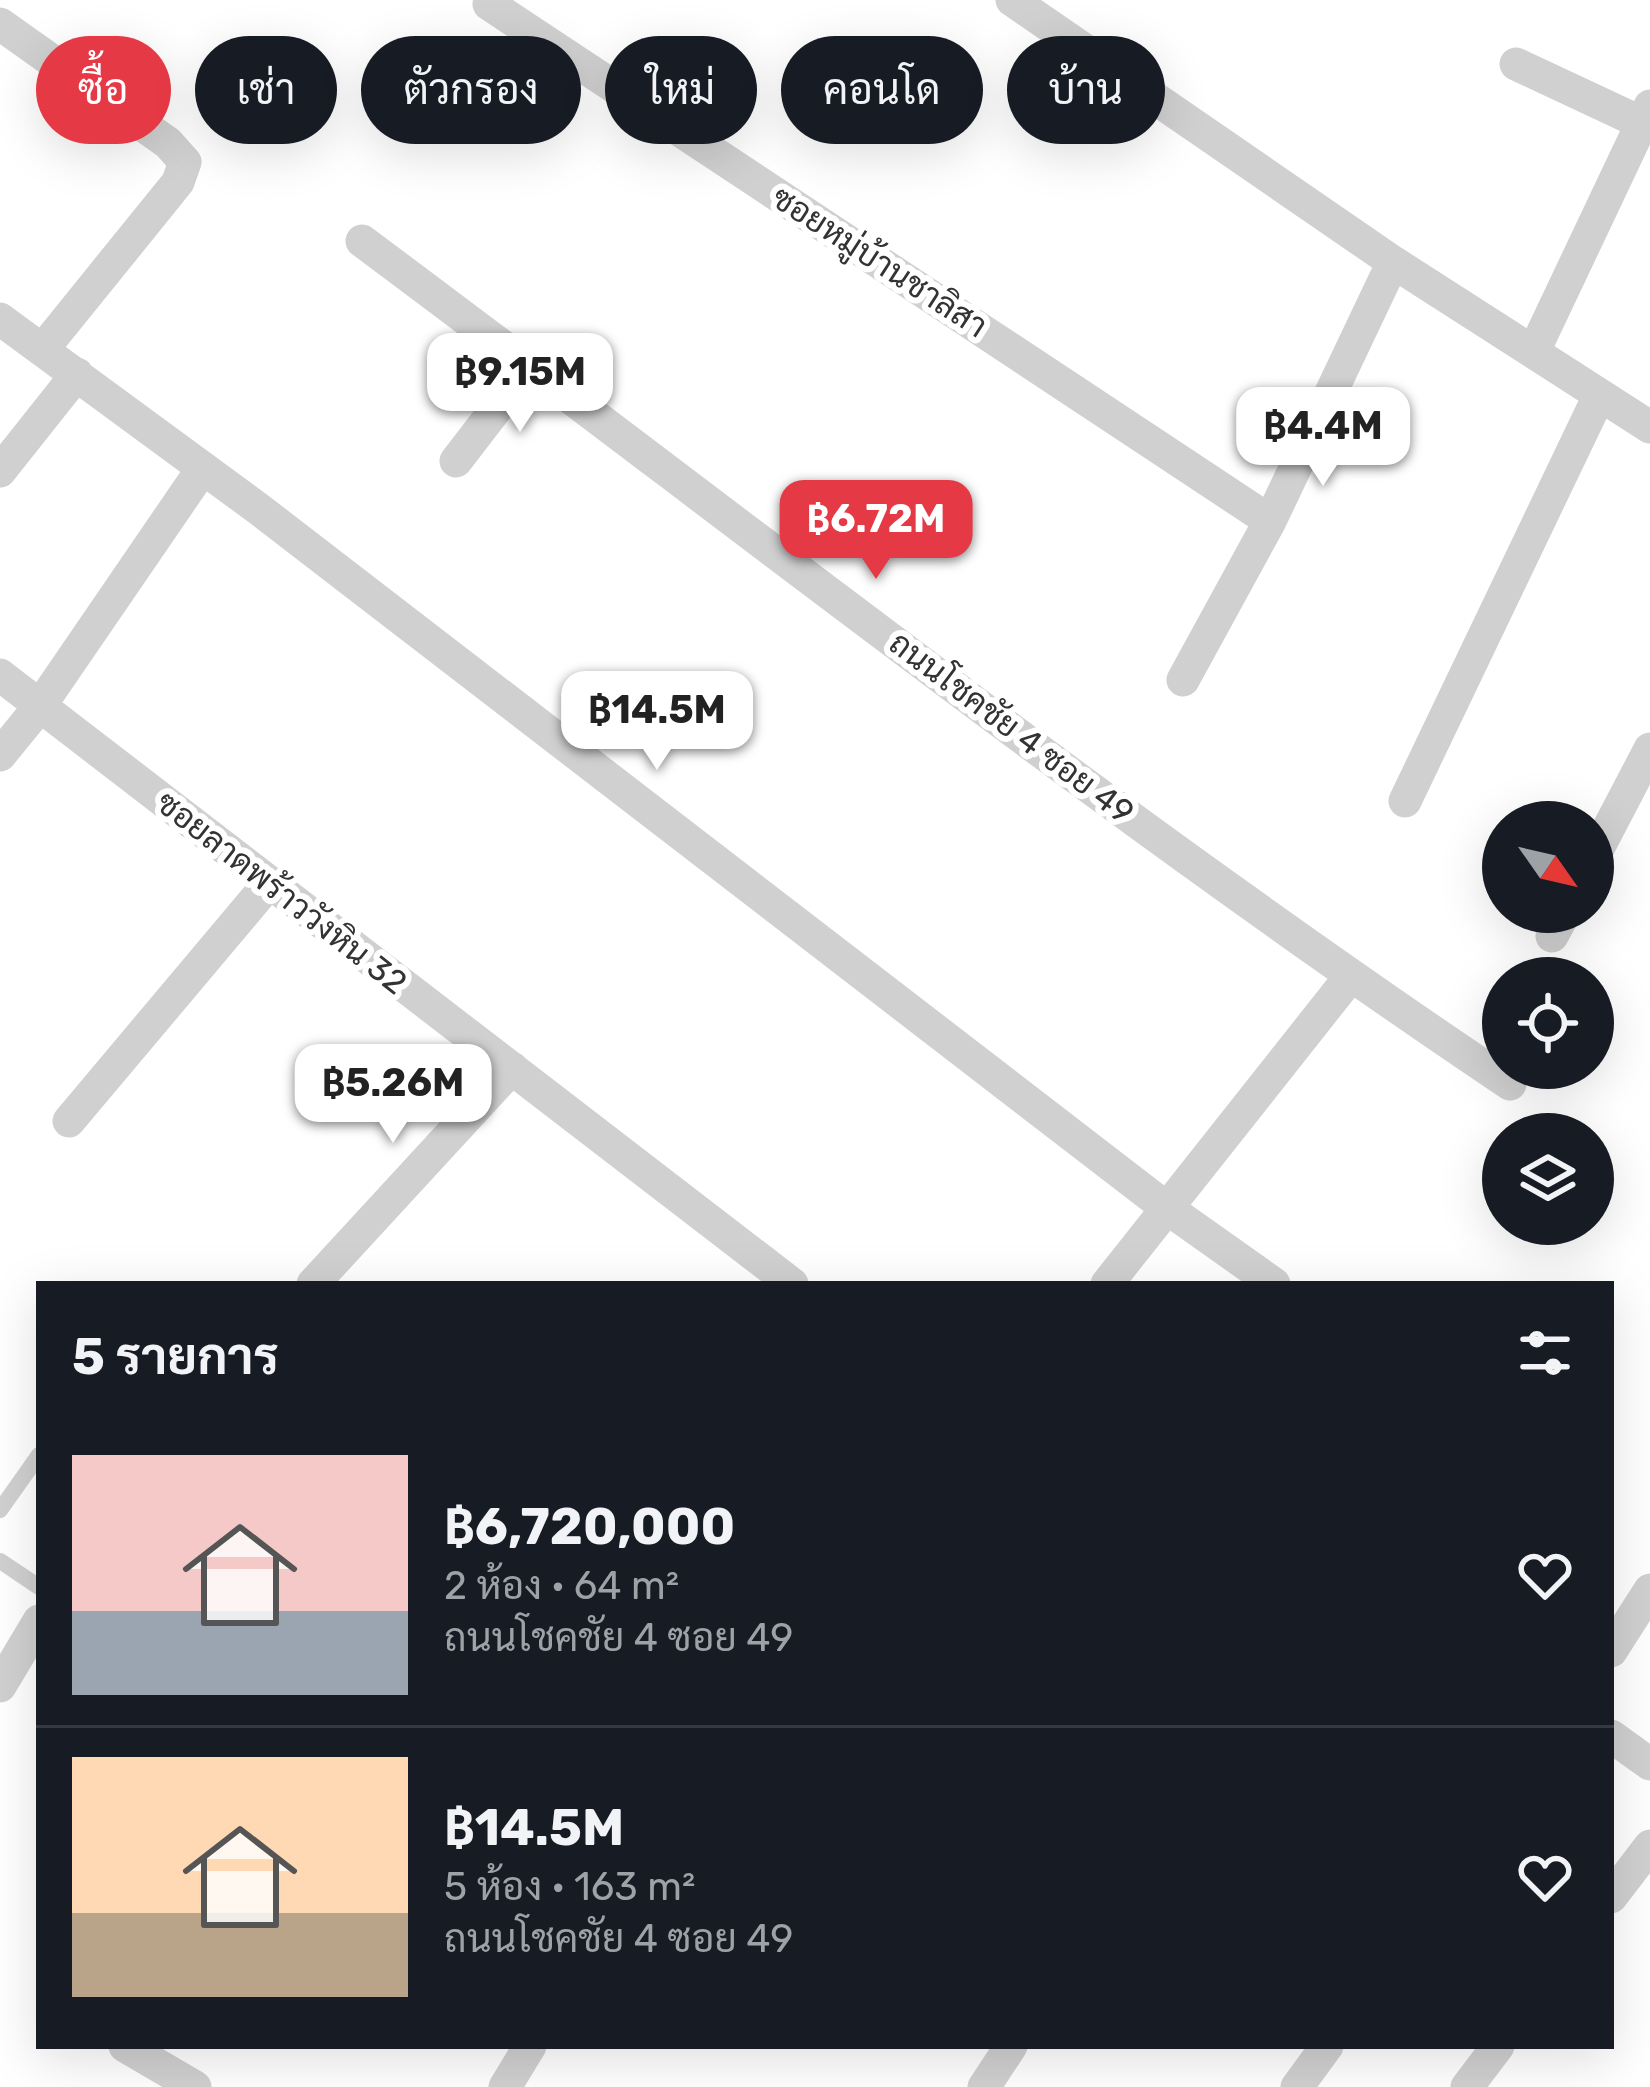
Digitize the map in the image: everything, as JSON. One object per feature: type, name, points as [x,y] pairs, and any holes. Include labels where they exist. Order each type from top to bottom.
[{"type":"street","points":[[1012,0],[1393,262],[1650,427]]},
{"type":"street","name":"ซอยหมู่บ้านชาลิสา","points":[[489,4],[1270,520]]},
{"type":"street","points":[[0,24],[168,143],[185,162],[178,182],[44,349]]},
{"type":"street","points":[[1516,64],[1646,115],[1638,166],[1534,351]]},
{"type":"street","name":"ถนนโชคชัย 4 ซอย 49","points":[[362,241],[1350,977],[1482,1065]]},
{"type":"street","points":[[1184,680],[1270,520],[1393,262]]},
{"type":"street","points":[[0,319],[203,468],[1164,1206],[1270,1281]]},
{"type":"street","points":[[456,461],[530,366]]},
{"type":"street","points":[[0,471],[77,374]]},
{"type":"street","points":[[1405,801],[1599,396]]},
{"type":"street","points":[[0,755],[40,706],[203,468]]},
{"type":"street","name":"ซอยลาดพร้าววังหิน 32","points":[[0,675],[788,1281]]},
{"type":"street","points":[[1614,818],[1650,749]]},
{"type":"street","points":[[69,1121],[270,882]]},
{"type":"street","points":[[1110,1281],[1164,1206],[1350,977]]},
{"type":"street","points":[[327,1279],[512,1069]]},
{"type":"street","points":[[1614,1646],[1650,1590]]},
{"type":"street","points":[[0,1686],[36,1626]]},
{"type":"street","points":[[1614,1738],[1650,1764]]},
{"type":"street","points":[[1614,1893],[1650,1846]]},
{"type":"street","points":[[130,2049],[195,2087]]},
{"type":"street","points":[[505,2087],[528,2049]]},
{"type":"street","points":[[984,2087],[1009,2049]]},
{"type":"street","points":[[1297,2087],[1325,2049]]},
{"type":"street","points":[[1467,2087],[1496,2049]]},
{"type":"lane","points":[[0,1510],[36,1459]]},
{"type":"lane","points":[[0,1561],[36,1585]]}]
